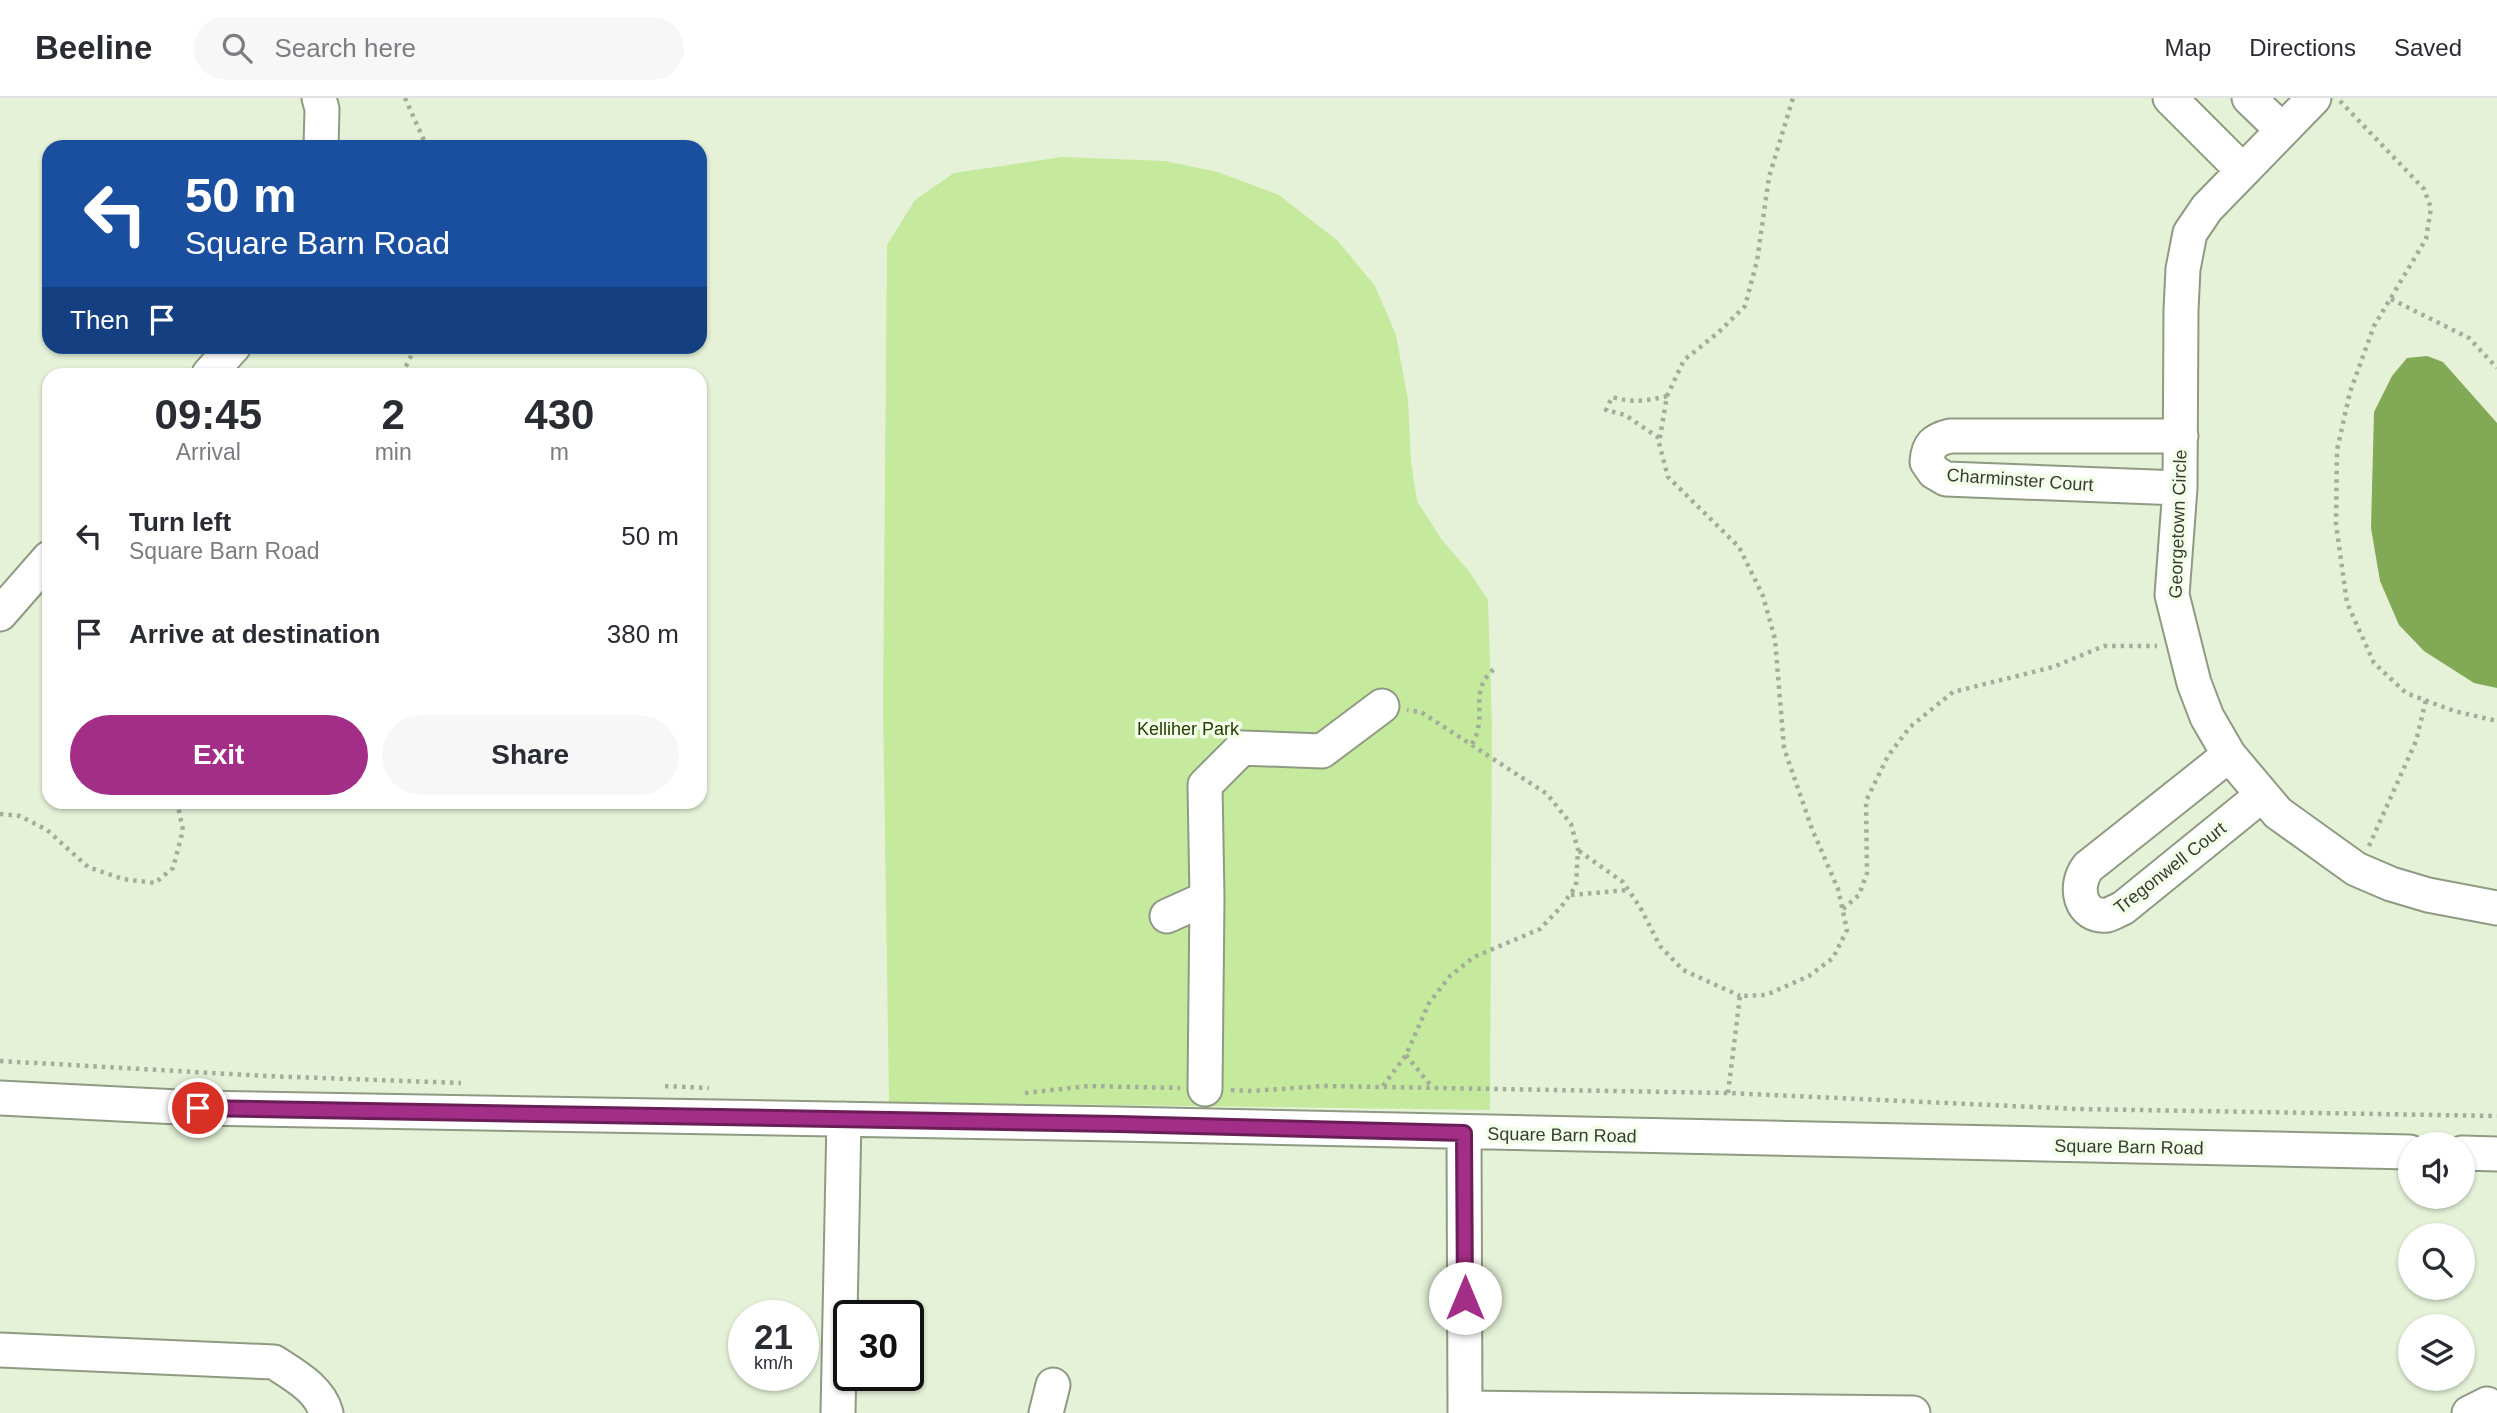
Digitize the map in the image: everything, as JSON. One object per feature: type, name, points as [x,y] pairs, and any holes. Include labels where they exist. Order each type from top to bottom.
[{"type":"street","points":[[319,98],[321,140]]},
{"type":"street","points":[[2170,98],[2242,170]]},
{"type":"street","points":[[2249,98],[2282,130]]},
{"type":"street","name":"Georgetown Circle","points":[[2314,98],[2207,208],[2190,233],[2183,269],[2180,488],[2172,595],[2207,717],[2229,755],[2278,813],[2356,869],[2391,884],[2428,895],[2497,908]]},
{"type":"street","points":[[214,368],[227,354]]},
{"type":"street","name":"Charminster Court","points":[[2180,488],[1946,479],[1934,472],[1927,462],[1928,449],[1936,439],[1950,436],[2181,436]]},
{"type":"street","points":[[0,614],[42,566]]},
{"type":"street","points":[[1205,1089],[1205,785],[1242,748],[1322,751],[1382,706]]},
{"type":"street","name":"Tregonwell Court","points":[[2229,755],[2088,867],[2081,875],[2078,887],[2087,907],[2095,913],[2108,915],[2123,908],[2261,796]]},
{"type":"street","points":[[1167,916],[1207,898]]},
{"type":"street","name":"Square Barn Road","points":[[0,1098],[198,1108],[2398,1152]]},
{"type":"street","points":[[838,1413],[844,1119]]},
{"type":"street","points":[[1464,1133],[1465,1410],[1913,1413]]},
{"type":"street","points":[[2475,1153],[2497,1154]]},
{"type":"street","points":[[0,1350],[274,1362],[304,1382],[323,1401],[326,1413]]},
{"type":"path","points":[[405,98],[424,140]]},
{"type":"path","points":[[1578,850],[1623,882],[1660,946],[1683,970],[1740,996],[1766,995],[1809,976],[1833,958],[1847,930],[1838,889],[1812,830],[1784,748],[1775,639],[1763,596],[1739,547],[1668,477],[1659,443],[1667,396],[1684,360],[1719,332],[1745,306],[1757,261],[1769,177],[1793,98]]},
{"type":"path","points":[[2337,98],[2424,189],[2431,208],[2426,239],[2374,326],[2350,392],[2337,450],[2336,524],[2347,603],[2374,663],[2406,693],[2454,711],[2497,721]]},
{"type":"path","points":[[2390,299],[2469,338],[2497,368]]},
{"type":"path","points":[[1660,438],[1625,415],[1606,410],[1612,397],[1626,401],[1645,401],[1667,396]]},
{"type":"path","points":[[1843,909],[1859,895],[1867,873],[1867,801],[1888,756],[1910,727],[1953,692],[2053,667],[2104,646],[2186,646]]},
{"type":"path","points":[[1472,744],[1479,733],[1479,691],[1483,678],[1494,669]]},
{"type":"path","points":[[2356,869],[2416,741],[2426,700]]},
{"type":"path","points":[[1382,706],[1421,712],[1547,794],[1571,824],[1578,850],[1576,886],[1561,907],[1540,929],[1474,957],[1450,976],[1429,1003],[1406,1055],[1382,1087]]},
{"type":"path","points":[[0,814],[30,820],[47,831],[88,867],[123,879],[155,883],[173,868],[183,830],[178,809]]},
{"type":"path","points":[[1570,895],[1629,890]]},
{"type":"path","points":[[1728,1093],[1740,996]]},
{"type":"path","points":[[1406,1055],[1432,1087]]},
{"type":"path","points":[[0,1061],[266,1076],[471,1083]]},
{"type":"path","points":[[660,1086],[698,1086],[721,1090]]},
{"type":"path","points":[[1021,1094],[1089,1086],[1252,1091],[1298,1086],[1432,1087],[1728,1093],[2078,1109],[2497,1116]]},
{"type":"green space","name":"Kelliher Park","points":[[1062,157],[1165,161],[1218,172],[1279,195],[1338,241],[1375,286],[1396,335],[1408,400],[1411,462],[1417,501],[1442,540],[1468,570],[1488,600],[1492,724],[1490,1110],[889,1102],[883,705],[887,245],[915,200],[954,173]]},
{"type":"shaded area","points":[[2427,356],[2443,362],[2497,423],[2497,688],[2474,683],[2424,651],[2399,625],[2380,581],[2371,528],[2374,412],[2392,376],[2407,358]]},
{"type":"route","points":[[198,1108],[1118,1124],[1464,1133],[1465,1298]]}]
